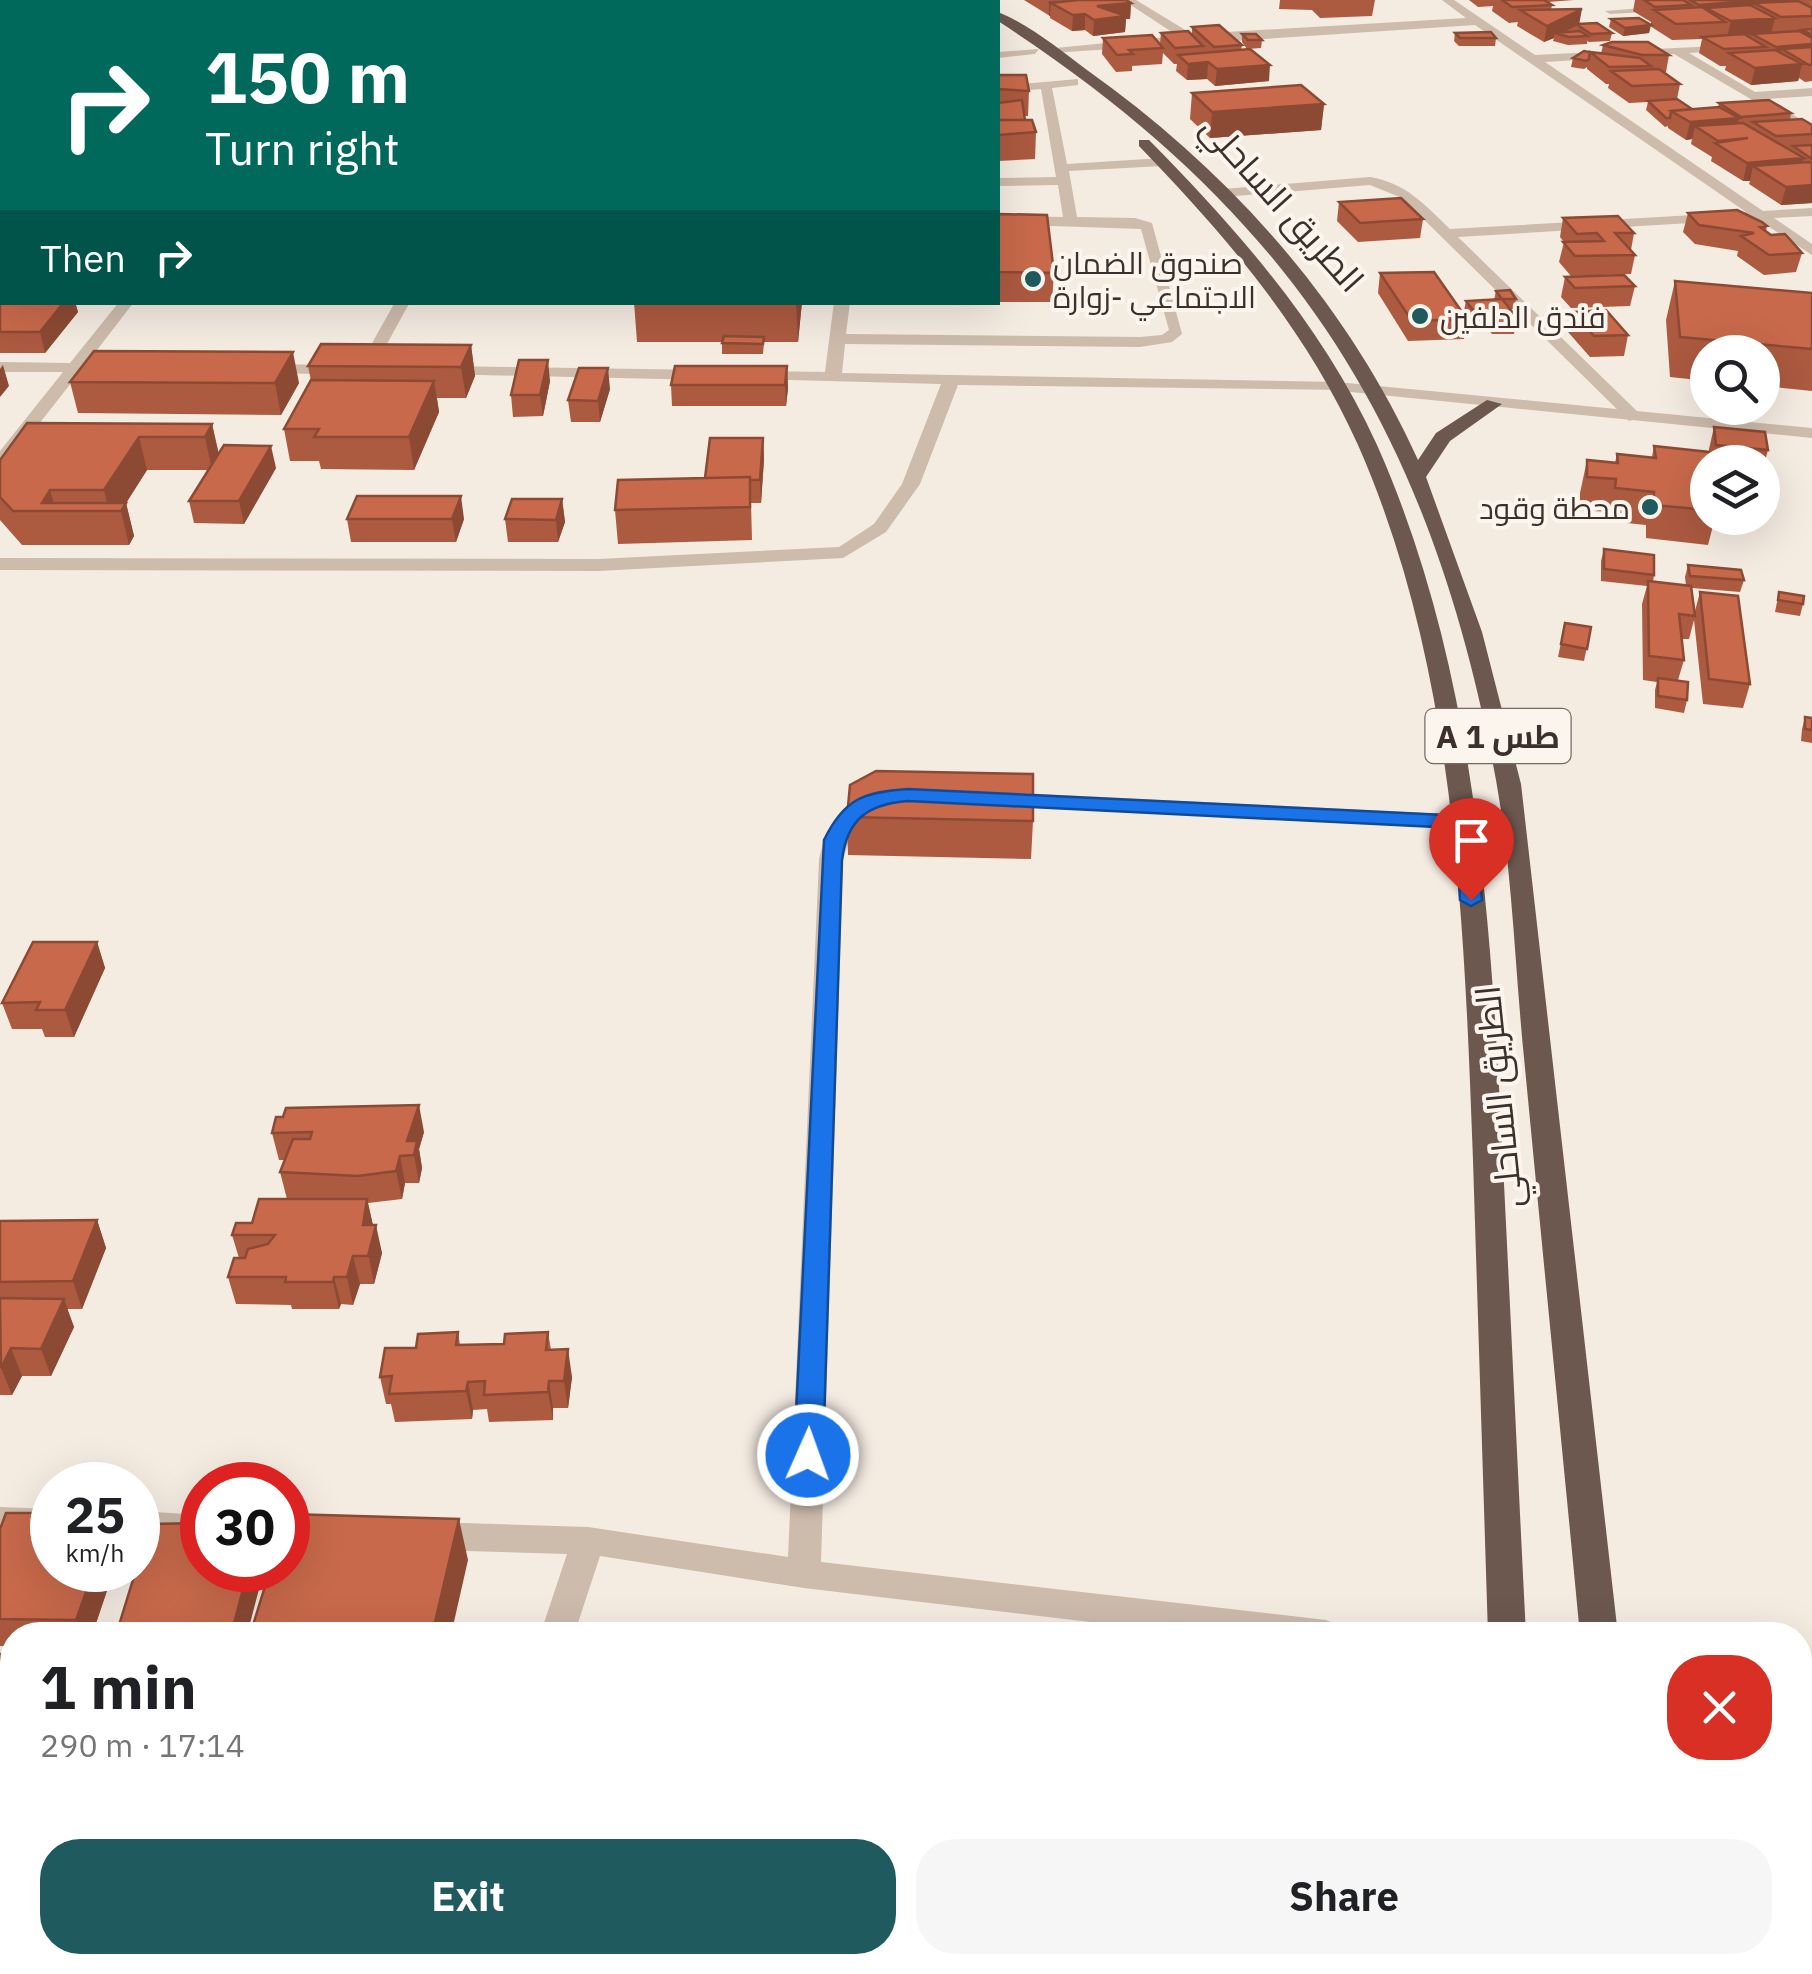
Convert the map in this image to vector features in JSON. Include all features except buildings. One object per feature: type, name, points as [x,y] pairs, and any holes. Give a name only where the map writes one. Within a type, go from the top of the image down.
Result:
[{"type":"highway","name":"الطريق الساحلي","points":[[1000,17],[1144,118],[1223,194],[1310,292],[1375,392],[1415,478],[1461,594],[1508,784],[1598,1622]]},
{"type":"highway","name":"الطريق الساحلي","points":[[1000,29],[1045,51],[1074,82],[1122,120],[1256,264],[1317,349],[1395,518],[1452,730],[1466,822],[1485,1093],[1505,1622]]},
{"type":"highway","points":[[1415,478],[1443,437],[1493,404]]},
{"type":"street","points":[[1128,0],[1190,38]]},
{"type":"street","points":[[1447,0],[1812,251]]},
{"type":"street","points":[[1630,23],[1605,8],[1689,7]]},
{"type":"street","points":[[1000,55],[1190,38],[1479,21]]},
{"type":"street","points":[[1534,59],[1754,46]]},
{"type":"street","points":[[1677,50],[1812,131]]},
{"type":"street","points":[[1000,89],[1074,82]]},
{"type":"street","points":[[1046,85],[1070,221]]},
{"type":"street","points":[[1754,96],[1812,92]]},
{"type":"street","points":[[1000,182],[1163,162]]},
{"type":"street","points":[[1223,194],[1370,181],[1388,184],[1446,233],[1635,417]]},
{"type":"street","points":[[1446,233],[1812,212]]},
{"type":"street","points":[[838,339],[1140,342],[1166,340],[1178,332],[1146,226],[1135,222],[1000,220]]},
{"type":"street","points":[[0,462],[125,305]]},
{"type":"street","points":[[364,370],[401,305]]},
{"type":"street","points":[[834,377],[842,305]]},
{"type":"street","points":[[0,368],[134,368]]},
{"type":"street","points":[[249,369],[384,370]]},
{"type":"street","points":[[423,371],[716,375]]},
{"type":"street","points":[[736,376],[1337,387],[1812,433]]},
{"type":"street","points":[[0,564],[598,565],[810,558],[843,552],[867,540],[894,512],[911,484],[952,378]]},
{"type":"street","points":[[804,1574],[833,850],[840,825],[857,807],[878,798],[908,795]]},
{"type":"street","points":[[968,798],[1466,822]]},
{"type":"street","points":[[0,1520],[30,1521]]},
{"type":"street","points":[[400,1534],[588,1541],[804,1574],[1215,1622]]},
{"type":"street","points":[[561,1622],[588,1541]]},
{"type":"place","name":"صندوق الضمان الاجتماعي -زوارة","points":[[1033,279]]},
{"type":"place","name":"فندق الدلفين","points":[[1420,316]]},
{"type":"place","name":"محطة وقود","points":[[1650,507]]},
{"type":"route","points":[[808,1455],[832,860],[834,840],[847,815],[878,798],[908,795],[1466,822],[1471,900]]}]
